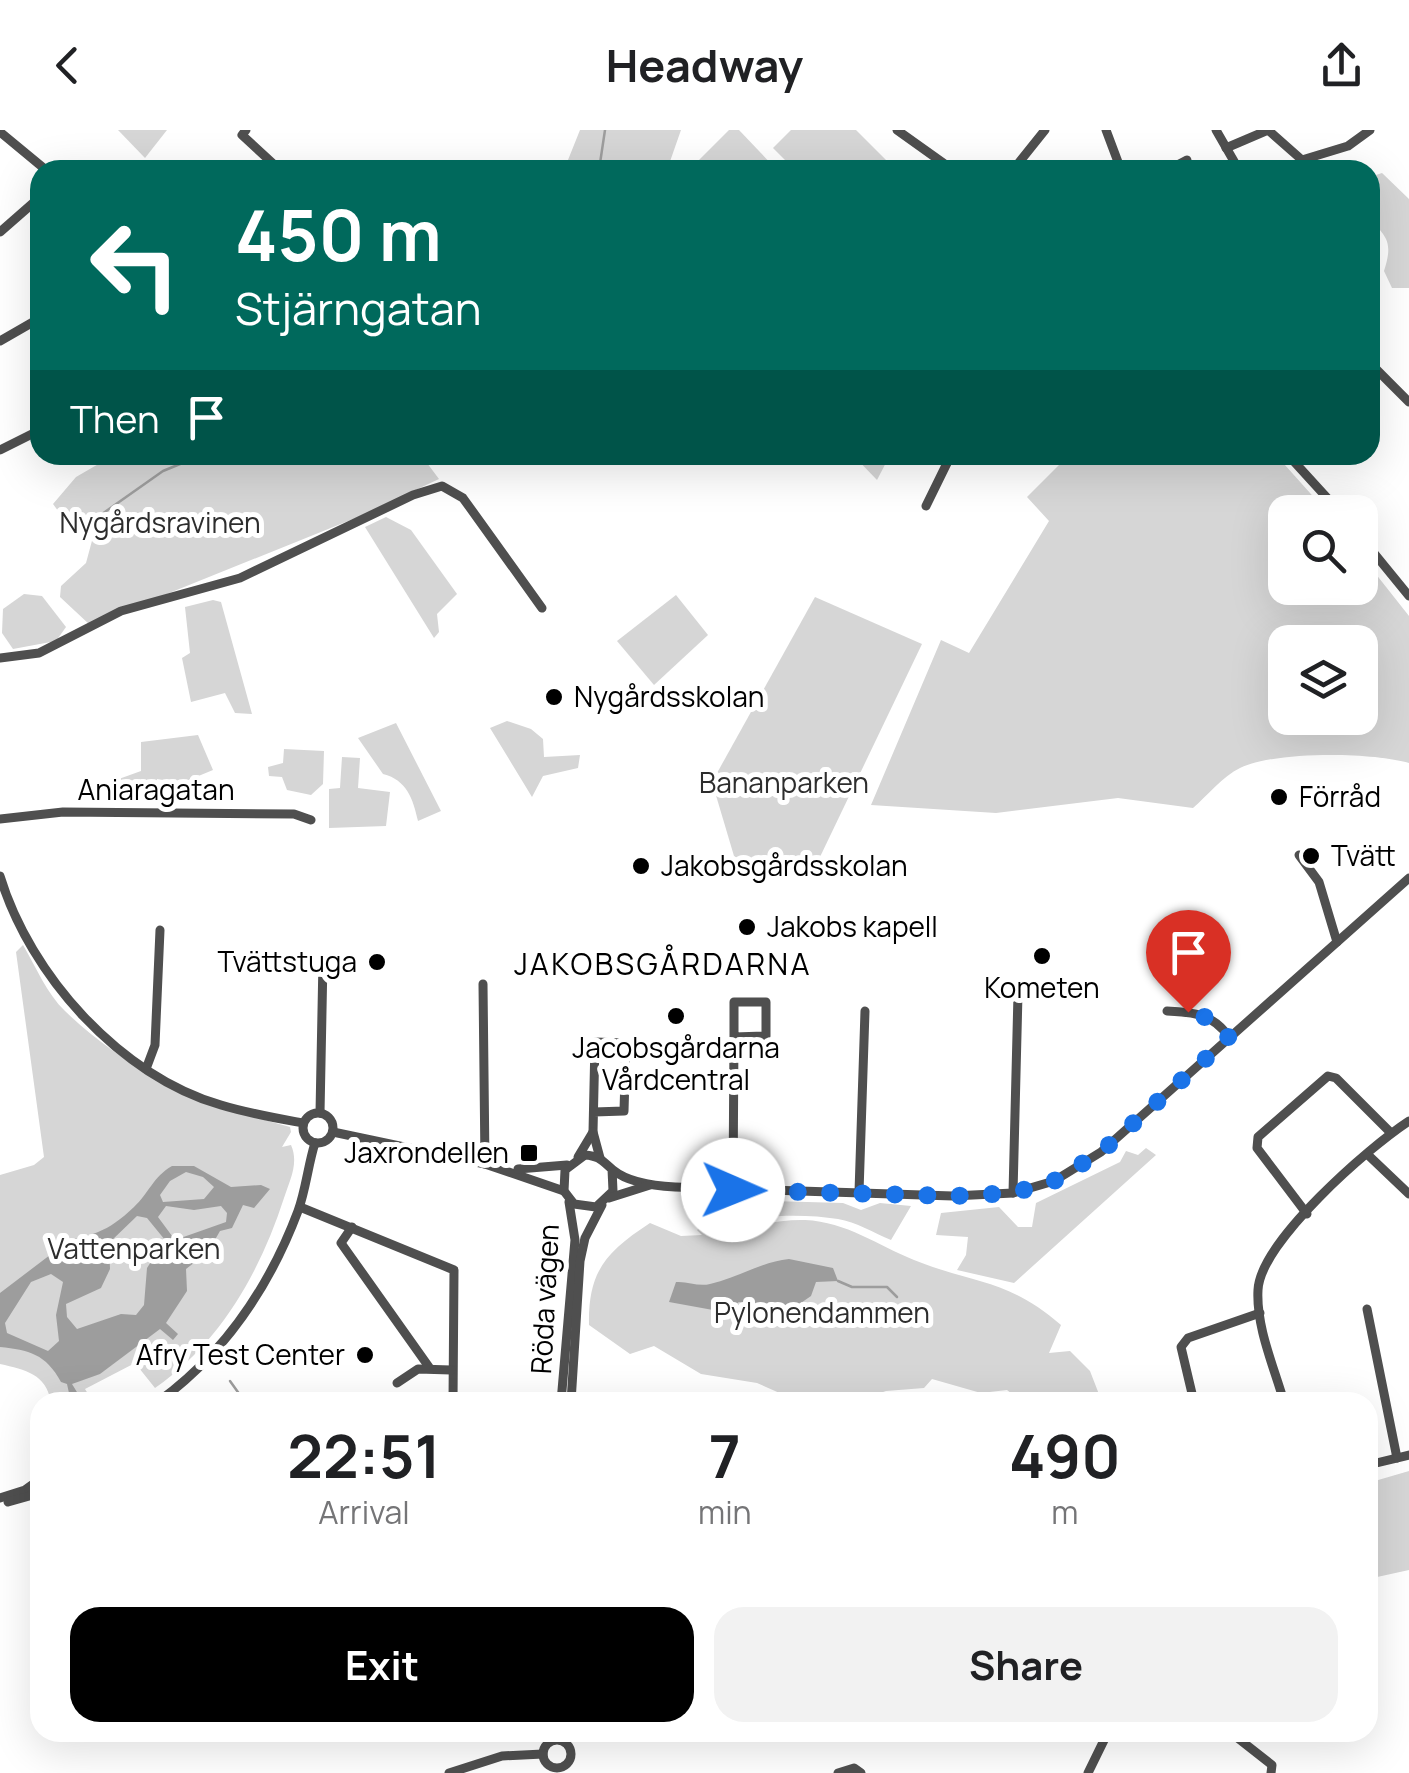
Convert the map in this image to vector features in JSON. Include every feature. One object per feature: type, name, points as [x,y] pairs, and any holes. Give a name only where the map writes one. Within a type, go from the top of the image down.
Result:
[{"type":"street","points":[[246,130],[242,135],[269,160]]},
{"type":"street","points":[[897,130],[939,160]]},
{"type":"street","points":[[1020,160],[1043,130]]},
{"type":"street","points":[[1106,130],[1117,160]]},
{"type":"street","points":[[1216,130],[1233,160]]},
{"type":"street","points":[[1226,148],[1268,130],[1302,160],[1348,146],[1370,130]]},
{"type":"street","points":[[0,132],[34,160]]},
{"type":"street","points":[[0,232],[30,205]]},
{"type":"street","points":[[0,341],[30,324]]},
{"type":"street","points":[[1380,373],[1409,402]]},
{"type":"street","points":[[0,450],[30,435]]},
{"type":"street","points":[[926,506],[946,465]]},
{"type":"street","points":[[1297,465],[1324,495]]},
{"type":"street","points":[[0,658],[56,647],[122,611],[240,578],[413,495],[442,486],[463,498],[542,608]]},
{"type":"street","points":[[1378,558],[1409,596]]},
{"type":"street","name":"Aniaragatan","points":[[0,819],[163,811],[294,814],[310,820]]},
{"type":"street","points":[[1298,855],[1320,882],[1337,942]]},
{"type":"street","points":[[0,876],[24,935],[53,978],[95,1025],[146,1069],[220,1105],[303,1123],[320,1113]]},
{"type":"street","points":[[594,1112],[624,1111],[626,1043],[595,1042],[592,1132],[600,1158],[612,1170],[650,1186],[953,1196],[1013,1193],[1054,1181],[1082,1166],[1409,878]]},
{"type":"street","points":[[146,1069],[156,1045],[160,930]]},
{"type":"street","points":[[320,1113],[324,960]]},
{"type":"street","points":[[483,984],[486,1164]]},
{"type":"street","points":[[1013,1193],[1018,994]]},
{"type":"street","points":[[733,1190],[734,1002],[766,1002],[766,1036],[734,1037]]},
{"type":"street","points":[[859,1192],[865,1011]]},
{"type":"street","points":[[1167,1011],[1215,1020],[1229,1038]]},
{"type":"street","points":[[1307,1214],[1257,1148],[1258,1137],[1328,1076],[1336,1078],[1391,1133]]},
{"type":"street","points":[[303,1123],[305,1136],[316,1143],[328,1140],[332,1122],[320,1113]]},
{"type":"street","points":[[1281,1392],[1260,1313],[1258,1288],[1266,1261],[1367,1154],[1409,1121]]},
{"type":"street","points":[[332,1132],[505,1169],[589,1208],[650,1186]]},
{"type":"street","points":[[505,1169],[550,1170],[569,1164],[578,1157],[592,1132]]},
{"type":"street","points":[[172,1392],[194,1376],[238,1327],[300,1206],[316,1143]]},
{"type":"street","points":[[1367,1154],[1409,1194]]},
{"type":"street","points":[[578,1157],[600,1158]]},
{"type":"street","points":[[566,1195],[562,1177],[569,1164]]},
{"type":"street","points":[[606,1200],[615,1184],[612,1170]]},
{"type":"street","name":"Röda vägen","points":[[562,1392],[575,1240],[566,1195]]},
{"type":"street","name":"Röda vägen","points":[[572,1392],[580,1261],[585,1238],[606,1200]]},
{"type":"street","points":[[300,1206],[454,1270],[452,1392]]},
{"type":"street","points":[[352,1228],[342,1243],[429,1366]]},
{"type":"street","points":[[1366,1309],[1397,1458]]},
{"type":"street","points":[[1192,1392],[1182,1347],[1188,1338],[1260,1313]]},
{"type":"street","points":[[396,1383],[408,1372],[429,1366],[451,1370]]},
{"type":"street","points":[[1378,1463],[1409,1455]]},
{"type":"street","points":[[0,1500],[30,1486]]},
{"type":"street","points":[[0,1500],[30,1495]]},
{"type":"street","points":[[449,1773],[502,1756],[543,1754],[554,1742]]},
{"type":"street","points":[[543,1754],[554,1770],[571,1756],[561,1742]]},
{"type":"street","points":[[1088,1773],[1103,1742]]},
{"type":"street","points":[[1242,1742],[1272,1766],[1272,1773]]},
{"type":"street","points":[[838,1773],[854,1768],[861,1773]]},
{"type":"green space","points":[[118,130],[167,130],[145,158]]},
{"type":"green space","points":[[580,130],[681,130],[670,160],[568,160]]},
{"type":"green space","points":[[729,130],[739,130],[768,160],[699,160]]},
{"type":"green space","points":[[791,130],[856,130],[886,160],[785,160],[773,148]]},
{"type":"green space","points":[[1380,174],[1409,199],[1409,288],[1392,288],[1384,271],[1388,249],[1380,230]]},
{"type":"green space","name":"Nygårdsravinen","points":[[97,465],[428,465],[439,479],[358,517],[90,625],[60,597],[61,586],[86,563],[93,537],[82,521],[64,519],[53,504],[76,477]]},
{"type":"green space","points":[[863,465],[885,465],[877,480]]},
{"type":"green space","points":[[1059,465],[1285,465],[1312,495],[1268,495],[1268,605],[1378,605],[1378,577],[1409,616],[1409,763],[1324,755],[1256,762],[1227,776],[1193,808],[1118,798],[996,813],[871,805],[941,640],[969,653],[1049,521],[1027,497]]},
{"type":"green space","points":[[386,517],[411,530],[457,594],[437,614],[439,632],[434,638],[365,527]]},
{"type":"green space","points":[[24,594],[42,596],[66,627],[56,641],[13,649],[2,633],[3,609]]},
{"type":"green space","points":[[676,595],[708,635],[654,685],[617,641]]},
{"type":"green space","name":"Bananparken","points":[[815,597],[922,644],[819,859],[764,876],[734,856],[712,782]]},
{"type":"green space","points":[[213,600],[221,602],[252,714],[235,713],[225,693],[191,702],[182,658],[190,653],[185,607]]},
{"type":"green space","points":[[507,721],[531,729],[543,739],[544,757],[580,755],[578,768],[543,776],[532,797],[490,728]]},
{"type":"green space","points":[[396,723],[441,811],[418,821],[408,792],[398,781],[383,774],[358,738]]},
{"type":"green space","points":[[198,735],[213,770],[196,777],[198,799],[179,801],[169,781],[157,779],[153,800],[115,799],[116,780],[141,771],[141,742]]},
{"type":"green space","points":[[284,749],[324,751],[323,784],[311,795],[287,790],[282,777],[269,776],[268,767],[283,763]]},
{"type":"green space","points":[[342,757],[360,758],[358,788],[390,792],[386,826],[329,828],[329,789],[340,788]]},
{"type":"green space","name":"Vattenparken","points":[[23,945],[59,1004],[115,1052],[198,1097],[290,1127],[282,1147],[291,1145],[293,1172],[250,1279],[200,1349],[155,1388],[135,1363],[85,1389],[87,1392],[48,1392],[40,1379],[0,1364],[0,1175],[34,1165],[44,1157],[16,952]]},
{"type":"green space","points":[[1146,1148],[1156,1155],[1014,1283],[957,1270],[966,1255],[968,1237],[936,1235],[941,1213],[999,1207],[1018,1227],[1032,1227],[1036,1203],[1120,1162],[1126,1151],[1138,1155]]},
{"type":"green space","name":"Pylonendammen","points":[[734,1200],[843,1203],[861,1210],[880,1203],[911,1206],[891,1240],[845,1220],[806,1216],[735,1222],[705,1234],[779,1221],[820,1222],[935,1268],[991,1284],[1025,1299],[1061,1325],[1049,1353],[1070,1351],[1090,1371],[1098,1392],[978,1392],[932,1379],[924,1388],[883,1392],[777,1392],[757,1383],[701,1374],[654,1346],[630,1354],[589,1325],[596,1277],[622,1244],[650,1223],[681,1236],[702,1235],[697,1230]]},
{"type":"green space","points":[[1409,1471],[1409,1570],[1378,1577],[1378,1480]]},
{"type":"shaded area","name":"Vattenparken","points":[[172,1166],[194,1166],[231,1187],[261,1185],[270,1189],[254,1208],[243,1205],[232,1228],[220,1231],[208,1252],[186,1269],[187,1291],[166,1323],[178,1334],[173,1340],[160,1329],[100,1374],[72,1384],[77,1392],[69,1392],[67,1384],[43,1359],[0,1347],[0,1293],[50,1255],[57,1242],[89,1235],[115,1223]],"holes":[[[186,1172],[203,1177],[214,1187],[204,1199],[163,1202],[160,1195],[170,1181]],[[166,1206],[194,1210],[221,1206],[227,1213],[226,1222],[175,1240],[158,1217]],[[137,1216],[147,1218],[165,1240],[147,1268],[144,1305],[136,1315],[121,1314],[77,1329],[67,1317],[66,1304],[101,1288],[110,1269],[109,1243]],[[51,1274],[63,1282],[56,1315],[59,1341],[48,1351],[7,1333],[5,1323],[31,1282]]]},
{"type":"shaded area","name":"Pylonendammen","points":[[789,1259],[833,1268],[838,1281],[816,1282],[811,1296],[782,1316],[739,1302],[724,1312],[669,1302],[676,1282],[710,1284]]},
{"type":"waterway","points":[[600,160],[605,130]]},
{"type":"waterway","points":[[102,514],[178,465]]},
{"type":"waterway","points":[[838,1281],[852,1287],[887,1287],[897,1297]]},
{"type":"waterway","points":[[230,1381],[238,1392]]},
{"type":"place","name":"Nygårdsskolan","points":[[554,697]]},
{"type":"place","name":"Förråd","points":[[1279,797]]},
{"type":"place","name":"Tvätt","points":[[1311,856]]},
{"type":"place","name":"Jakobsgårdsskolan","points":[[641,866]]},
{"type":"place","name":"Jakobs kapell","points":[[747,927]]},
{"type":"place","name":"Kometen","points":[[1042,956]]},
{"type":"place","name":"Tvättstuga","points":[[377,962]]},
{"type":"place","name":"Jacobsgårdarna Vårdcentral","points":[[676,1016]]},
{"type":"place","name":"Jaxrondellen","points":[[529,1153]]},
{"type":"place","name":"Afry Test Center","points":[[365,1355]]},
{"type":"district","name":"JAKOBSGÅRDARNA","points":[[663,965]]},
{"type":"route","points":[[733,1190],[953,1196],[1013,1193],[1054,1181],[1101,1152],[1229,1038],[1215,1020],[1188,1012]]}]
